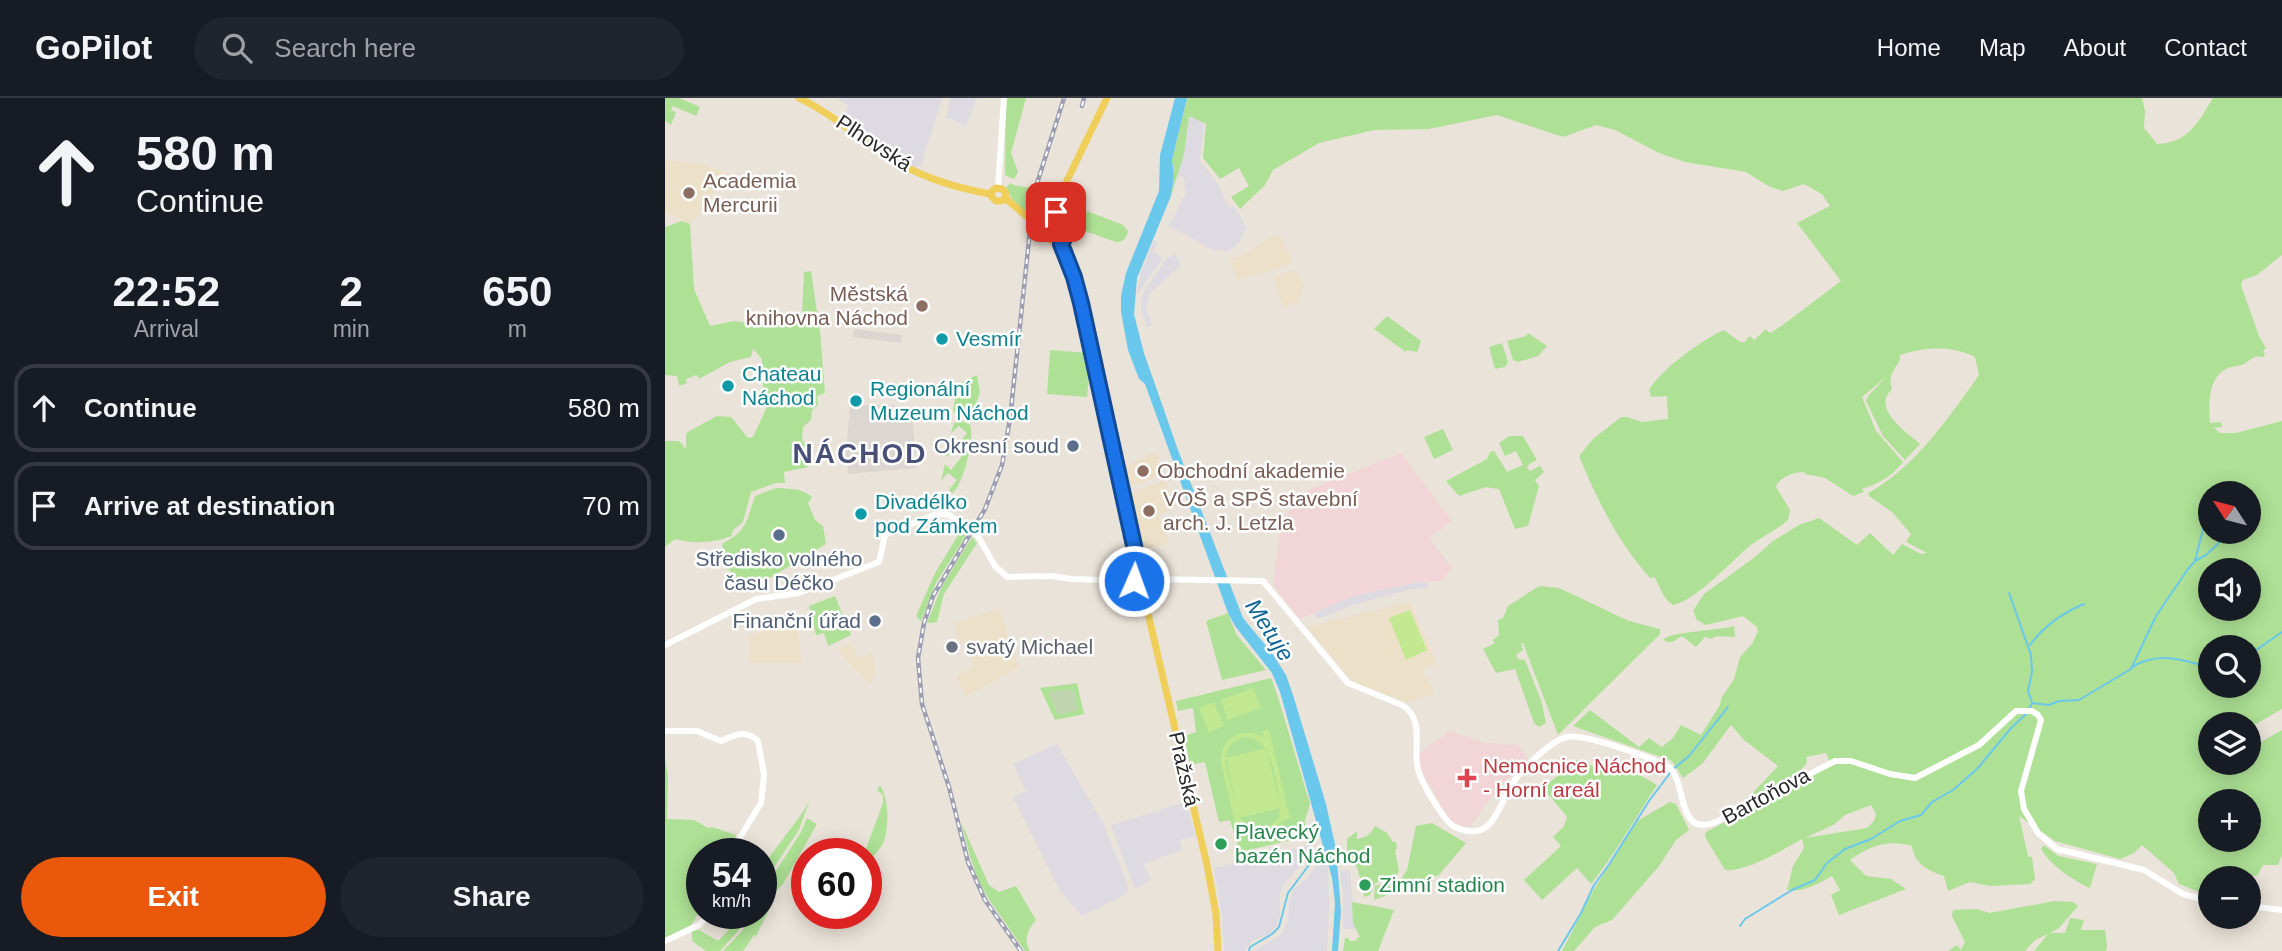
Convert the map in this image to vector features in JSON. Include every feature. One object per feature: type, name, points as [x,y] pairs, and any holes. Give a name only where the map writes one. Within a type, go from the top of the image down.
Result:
[{"type":"main road","name":"Plhovská","points":[[799,98],[845,125],[896,162],[951,184],[991,194]]},
{"type":"main road","points":[[1061,244],[1055,244],[1051,240],[1060,195],[1107,98]]},
{"type":"main road","points":[[998,188],[1005,191],[1005,198],[996,201],[991,194],[998,188]]},
{"type":"main road","points":[[1005,198],[1039,223],[1054,230],[1064,230],[1066,235],[1061,244]]},
{"type":"main road","points":[[1039,223],[1049,220],[1056,212]]},
{"type":"main road","points":[[1061,244],[1081,303],[1140,573]]},
{"type":"main road","points":[[1140,573],[1149,579],[1147,585],[1142,588],[1136,587],[1134,581],[1140,573]]},
{"type":"main road","name":"Pražská","points":[[1142,588],[1207,865],[1216,914],[1218,951]]},
{"type":"street","points":[[998,188],[1004,98]]},
{"type":"street","points":[[665,645],[756,599],[799,593],[879,562],[885,535],[939,513],[953,516],[980,538],[995,566],[1005,576],[1134,581]]},
{"type":"street","name":"Bartoňova","points":[[1149,579],[1263,580],[1348,683],[1409,710],[1417,726],[1416,751],[1419,771],[1444,817],[1457,828],[1474,830],[1489,825],[1500,812],[1510,787],[1520,774],[1555,742],[1570,736],[1583,737],[1671,768],[1678,778],[1685,812],[1694,821],[1704,825],[1716,822],[1835,761],[1848,761],[1890,774],[1915,778],[1979,745],[2017,711],[2032,711],[2040,717],[2041,722],[2021,791],[2024,809],[2035,830],[2057,849],[2147,871],[2183,894],[2198,898]]},
{"type":"street","points":[[665,731],[697,732],[721,741],[746,734],[758,741],[764,775],[761,803],[740,838]]},
{"type":"street","points":[[2261,907],[2282,910]]},
{"type":"street","points":[[665,941],[690,929]]},
{"type":"shaded area","points":[[837,98],[942,98],[921,166],[915,168],[886,154],[853,127],[855,122],[845,112],[849,106]]},
{"type":"shaded area","points":[[951,98],[977,98],[966,126],[946,117]]},
{"type":"shaded area","points":[[1183,113],[1204,123],[1200,161],[1218,184],[1230,208],[1233,206],[1238,212],[1246,228],[1239,243],[1227,252],[1220,249],[1215,251],[1169,226],[1186,193],[1184,178],[1176,174]]},
{"type":"shaded area","name":"Academia Mercurii","points":[[665,160],[703,164],[728,174],[690,224],[665,212]]},
{"type":"shaded area","points":[[1275,235],[1280,236],[1292,260],[1289,265],[1237,280],[1229,259],[1240,256]]},
{"type":"shaded area","points":[[1153,241],[1158,242],[1153,252],[1163,258],[1136,296],[1141,272]]},
{"type":"shaded area","points":[[1175,253],[1181,265],[1149,294],[1146,309],[1152,325],[1147,327],[1141,309],[1143,293],[1166,259]]},
{"type":"shaded area","points":[[1294,270],[1304,285],[1298,302],[1283,307],[1273,277]]},
{"type":"shaded area","points":[[854,329],[903,335],[901,343],[853,337]]},
{"type":"shaded area","points":[[892,405],[912,409],[916,468],[848,474],[846,452],[850,407]]},
{"type":"shaded area","name":"Obchodní akademie","points":[[1155,452],[1164,474],[1127,488],[1123,468]]},
{"type":"shaded area","points":[[1401,453],[1452,521],[1429,538],[1452,568],[1441,581],[1417,582],[1353,596],[1300,619],[1273,585],[1281,521],[1310,489]]},
{"type":"shaded area","name":"VOŠ a SPŠ stavební arch. J. Letzla","points":[[1165,480],[1175,507],[1159,516],[1169,544],[1141,550],[1128,494]]},
{"type":"shaded area","points":[[1417,582],[1429,583],[1428,588],[1412,589],[1356,604],[1316,619],[1314,613],[1353,596]]},
{"type":"shaded area","points":[[1410,602],[1437,664],[1425,667],[1423,673],[1435,693],[1413,701],[1406,702],[1355,684],[1307,627]]},
{"type":"shaded area","points":[[999,608],[1019,668],[966,696],[956,676],[974,667],[963,642],[959,640],[954,624]]},
{"type":"shaded area","points":[[793,623],[797,626],[802,663],[749,663],[749,635]]},
{"type":"shaded area","points":[[852,642],[858,659],[872,653],[876,669],[871,686],[838,649]]},
{"type":"shaded area","name":"Nemocnice Náchod - Horní areál","points":[[1450,731],[1485,743],[1519,745],[1528,761],[1501,785],[1470,826],[1461,826],[1449,819],[1421,770],[1419,753]]},
{"type":"shaded area","points":[[1057,744],[1104,825],[1129,889],[1126,894],[1082,916],[1060,891],[1013,797],[1026,791],[1013,764]]},
{"type":"shaded area","points":[[1186,802],[1196,836],[1180,840],[1182,850],[1143,864],[1151,880],[1135,889],[1111,825]]},
{"type":"shaded area","points":[[1312,845],[1310,853],[1283,886],[1280,894],[1280,915],[1277,925],[1269,935],[1253,940],[1244,951],[1224,951],[1222,916],[1214,868]]},
{"type":"shaded area","points":[[1324,853],[1328,868],[1327,951],[1254,951],[1281,935],[1288,921],[1289,902],[1294,889],[1309,876]]},
{"type":"shaded area","points":[[1350,870],[1355,929],[1343,929],[1340,871]]},
{"type":"green space","points":[[665,98],[679,98],[700,107],[696,116],[673,106],[671,110],[676,112],[671,125],[665,121]]},
{"type":"green space","points":[[1006,98],[1026,98],[1011,153],[1018,172],[1014,179],[1005,175]]},
{"type":"green space","points":[[1187,98],[2142,98],[2145,111],[2144,128],[2157,144],[2168,143],[2185,135],[2197,123],[2213,98],[2282,98],[2282,255],[2257,275],[2243,280],[2241,285],[2266,348],[2263,351],[2265,355],[2221,372],[2213,385],[2209,408],[2210,423],[2221,422],[2222,427],[2214,428],[2220,433],[2236,433],[2282,421],[2282,709],[2261,721],[2261,712],[2198,712],[2198,775],[2261,775],[2261,742],[2282,730],[2282,855],[2278,865],[2263,865],[2261,869],[2261,866],[2198,866],[2198,892],[2179,884],[2174,873],[2142,845],[2134,853],[2120,859],[2055,841],[2019,816],[2028,856],[2032,857],[2035,879],[2030,884],[1990,886],[1970,882],[1948,891],[1944,876],[1919,862],[1912,846],[1887,844],[1865,851],[1850,860],[1866,876],[1891,879],[1906,889],[1839,915],[1831,895],[1840,890],[1832,876],[1804,889],[1787,890],[1793,866],[1804,848],[1802,839],[1754,864],[1725,870],[1705,837],[1706,832],[1831,766],[1826,753],[1806,757],[1807,763],[1798,773],[1751,798],[1778,766],[1744,740],[1731,725],[1702,764],[1683,778],[1672,761],[1573,726],[1590,710],[1639,747],[1649,738],[1662,747],[1673,738],[1681,725],[1701,735],[1734,679],[1740,657],[1752,644],[1758,631],[1756,626],[1743,616],[1706,625],[1697,620],[1693,611],[1704,594],[1773,541],[1799,525],[1819,518],[1857,545],[1870,533],[1893,555],[1902,544],[1921,554],[1927,553],[1906,542],[1911,534],[1892,512],[1868,493],[1885,483],[1915,456],[1943,424],[1979,375],[1975,357],[1966,353],[1928,349],[1900,355],[1891,377],[1892,389],[1886,404],[1893,419],[1920,444],[1905,460],[1883,436],[1866,401],[1886,377],[1862,397],[1876,431],[1903,462],[1894,471],[1879,482],[1862,489],[1864,492],[1853,496],[1825,478],[1805,472],[1784,478],[1776,487],[1790,510],[1788,520],[1751,545],[1692,596],[1673,605],[1664,596],[1654,577],[1650,578],[1618,535],[1579,456],[1593,439],[1621,417],[1642,422],[1668,419],[1667,396],[1651,397],[1649,390],[1662,373],[1694,348],[1724,330],[1740,342],[1745,342],[1750,336],[1754,340],[1766,329],[1770,333],[1841,281],[1797,223],[1830,206],[1822,194],[1804,184],[1783,191],[1770,187],[1746,172],[1685,162],[1659,153],[1615,130],[1596,125],[1563,137],[1497,115],[1429,129],[1374,130],[1319,143],[1273,170],[1265,185],[1240,209],[1231,197],[1249,186],[1239,168],[1220,179],[1203,158],[1206,124],[1189,116],[1184,154],[1171,196],[1174,176],[1172,160]],"holes":[[[1871,805],[1876,814],[1874,821],[1867,828],[1805,838],[1835,824],[1845,815]]]},
{"type":"green space","points":[[1011,183],[1030,188],[1026,213],[1012,199],[1006,187]]},
{"type":"green space","points":[[1040,191],[1053,198],[1047,216],[1034,216]]},
{"type":"green space","points":[[1087,211],[1123,225],[1128,231],[1125,238],[1116,242],[1079,229]]},
{"type":"green space","points":[[682,221],[690,224],[694,289],[710,326],[733,321],[767,326],[802,318],[804,272],[811,271],[825,393],[817,396],[818,405],[812,410],[811,420],[803,427],[802,441],[812,447],[807,466],[809,467],[784,472],[785,483],[776,483],[751,492],[743,522],[733,530],[731,536],[703,542],[675,539],[665,547],[665,441],[679,441],[686,449],[686,433],[717,416],[731,417],[748,438],[753,437],[766,409],[759,367],[762,365],[762,359],[753,349],[751,357],[730,362],[699,379],[697,375],[686,379],[687,383],[679,386],[677,376],[665,375],[665,227]]},
{"type":"green space","points":[[1387,316],[1421,341],[1417,352],[1406,352],[1374,329]]},
{"type":"green space","points":[[1528,333],[1547,346],[1538,356],[1518,362],[1513,360],[1507,341]]},
{"type":"green space","points":[[1502,343],[1508,362],[1505,367],[1495,369],[1489,347]]},
{"type":"green space","points":[[1050,350],[1087,353],[1090,365],[1087,397],[1047,394]]},
{"type":"green space","points":[[977,375],[980,392],[974,410],[967,414],[956,414],[953,410],[958,384]]},
{"type":"green space","points":[[962,421],[970,425],[971,440],[964,472],[952,493],[949,490],[957,480],[948,473],[941,481],[945,464],[951,470],[962,456],[953,450],[946,458],[949,443],[955,448],[967,433],[959,426],[951,433],[954,423]]},
{"type":"green space","points":[[1443,429],[1453,450],[1434,459],[1424,437]]},
{"type":"green space","points":[[1509,436],[1523,436],[1537,460],[1527,468],[1530,471],[1540,466],[1544,472],[1535,480],[1539,486],[1528,526],[1515,529],[1499,489],[1486,487],[1459,496],[1446,481],[1487,459],[1490,452],[1494,451],[1507,472],[1523,465],[1516,451],[1505,456],[1499,443]]},
{"type":"green space","points":[[776,488],[800,490],[812,497],[808,503],[815,520],[823,526],[826,544],[750,590],[726,567],[722,544],[741,530],[755,496]]},
{"type":"green space","points":[[960,532],[967,534],[936,583],[921,621],[916,616],[935,573]]},
{"type":"green space","points":[[972,537],[977,543],[944,594],[937,622],[927,623],[942,586]]},
{"type":"green space","points":[[1539,586],[1559,588],[1629,621],[1660,629],[1660,634],[1558,735],[1523,643],[1523,650],[1516,655],[1518,659],[1525,660],[1541,700],[1546,723],[1539,727],[1534,723],[1515,669],[1496,673],[1483,649],[1495,643],[1493,640],[1499,635],[1498,620],[1503,618],[1508,606]]},
{"type":"green space","points":[[835,596],[851,635],[828,646],[824,633],[816,635],[809,606]]},
{"type":"green space","points":[[1410,610],[1427,650],[1406,660],[1389,618]]},
{"type":"green space","points":[[1228,613],[1236,634],[1266,670],[1222,680],[1206,621]]},
{"type":"green space","points":[[1734,626],[1735,637],[1705,637],[1696,647],[1682,636],[1672,642],[1666,642],[1664,639],[1677,634]]},
{"type":"green space","points":[[1271,678],[1310,804],[1305,821],[1305,837],[1240,852],[1230,820],[1219,822],[1205,762],[1190,765],[1184,736],[1196,732],[1193,708],[1178,711],[1176,701]]},
{"type":"green space","points":[[1077,683],[1084,714],[1055,720],[1040,688]]},
{"type":"green space","points":[[1253,688],[1261,708],[1228,720],[1221,700]]},
{"type":"green space","points":[[1073,689],[1078,710],[1058,715],[1048,692]]},
{"type":"green space","points":[[1214,702],[1224,726],[1209,732],[1199,708]]},
{"type":"green space","points":[[1269,730],[1290,818],[1258,836],[1241,829],[1237,831],[1221,763],[1228,740],[1247,733],[1263,737],[1263,731]],"holes":[[[1244,737],[1254,739],[1264,748],[1226,758],[1239,818],[1225,762],[1226,753],[1231,744]],[[1267,752],[1272,763],[1281,807]],[[1280,808],[1278,819],[1265,830],[1250,829],[1239,818]]]},
{"type":"green space","points":[[665,758],[668,776],[667,819],[694,820],[708,828],[736,835],[735,838],[686,838],[686,928],[665,938]]},
{"type":"green space","points":[[1576,760],[1611,772],[1616,761],[1657,785],[1591,884],[1577,868],[1542,900],[1524,880],[1561,846],[1553,837],[1564,826],[1567,817],[1550,796],[1541,790]]},
{"type":"green space","points":[[880,785],[887,805],[886,835],[882,845],[882,838],[870,838],[883,803],[883,795],[877,790]]},
{"type":"green space","points":[[810,799],[799,830],[791,838],[777,863],[777,847]]},
{"type":"green space","points":[[1670,802],[1676,804],[1689,830],[1676,840],[1659,866],[1612,920],[1595,927],[1574,951],[1562,951],[1593,891],[1637,821]]},
{"type":"green space","points":[[807,818],[817,824],[809,838],[797,838]]},
{"type":"green space","points":[[961,822],[989,885],[999,892],[1016,886],[1036,920],[1027,935],[1030,951],[1025,951],[978,880]]},
{"type":"green space","points":[[1432,823],[1466,843],[1439,875],[1374,900],[1375,886],[1401,879],[1407,870],[1416,826]]},
{"type":"green space","points":[[1375,826],[1396,842],[1399,871],[1395,878],[1375,883],[1370,895],[1364,897],[1358,870],[1347,850],[1347,839],[1357,831],[1357,839],[1366,836]]},
{"type":"green space","points":[[2044,845],[2058,856],[2097,864],[2090,888],[2056,867],[2041,849]]},
{"type":"green space","points":[[791,848],[791,870],[777,890],[777,869]]},
{"type":"green space","points":[[2055,901],[2073,902],[2078,906],[2059,928],[2050,933],[2065,933],[2070,918],[2084,920],[2081,930],[2105,930],[2106,951],[2034,951],[2048,934],[2035,940],[2025,951],[1948,951],[1957,945],[1961,950],[1965,942],[1952,916],[1953,910],[1977,909],[1989,913]]},
{"type":"green space","points":[[1352,902],[1394,910],[1378,951],[1343,951],[1345,938],[1356,941],[1360,937],[1353,923]]},
{"type":"green space","points":[[729,929],[740,929],[720,951],[706,951],[692,941],[692,931],[699,930],[718,941]]},
{"type":"green space","points":[[760,929],[743,951],[723,951],[742,931]]},
{"type":"water","points":[[1175,98],[1187,98],[1172,160],[1174,176],[1171,196],[1137,278],[1134,314],[1144,353],[1178,450],[1243,618],[1272,653],[1286,675],[1294,698],[1326,804],[1336,849],[1341,911],[1338,951],[1332,951],[1335,903],[1332,878],[1280,692],[1272,673],[1228,613],[1145,384],[1139,379],[1128,350],[1121,296],[1126,273],[1159,191],[1160,155]]},
{"type":"waterway","points":[[2195,561],[2199,544]]},
{"type":"waterway","points":[[2029,710],[2032,703],[2049,705],[2059,701],[2079,700],[2131,669],[2156,616],[2188,569],[2218,544]]},
{"type":"waterway","points":[[2009,593],[2031,655],[2032,672],[2028,691],[2032,702]]},
{"type":"waterway","points":[[2030,645],[2054,621],[2084,604]]},
{"type":"waterway","points":[[2261,647],[2282,632]]},
{"type":"waterway","points":[[2131,668],[2160,658],[2198,664]]},
{"type":"waterway","points":[[1558,951],[1594,885],[1649,801],[1673,769],[1689,756],[1728,707]]},
{"type":"waterway","points":[[1740,926],[1745,919],[1792,890],[1815,880],[1827,863],[1845,849],[1871,839],[1900,821],[1921,815],[1932,802],[1953,790],[1977,769],[2026,714]]},
{"type":"waterway","points":[[1249,951],[1250,947],[1279,927],[1288,893],[1324,845]]},
{"type":"railway","points":[[1021,951],[985,900],[968,862],[949,787],[922,704],[918,658],[924,623],[933,596],[985,509],[1002,465],[1010,419],[1034,193],[1064,98]]},
{"type":"railway","points":[[1082,106],[1084,98]]},
{"type":"place","name":"Academia Mercurii","points":[[689,193]]},
{"type":"place","name":"Městská knihovna Náchod","points":[[922,306]]},
{"type":"place","name":"Vesmír","points":[[942,339]]},
{"type":"place","name":"Chateau Náchod","points":[[728,386]]},
{"type":"place","name":"Regionální Muzeum Náchod","points":[[856,401]]},
{"type":"place","name":"Okresní soud","points":[[1073,446]]},
{"type":"place","name":"Obchodní akademie","points":[[1143,471]]},
{"type":"place","name":"VOŠ a SPŠ stavební arch. J. Letzla","points":[[1149,511]]},
{"type":"place","name":"Divadélko pod Zámkem","points":[[861,514]]},
{"type":"place","name":"Středisko volného času Déčko","points":[[779,535]]},
{"type":"place","name":"Finanční úřad","points":[[875,621]]},
{"type":"place","name":"svatý Michael","points":[[952,647]]},
{"type":"place","name":"Nemocnice Náchod - Horní areál","points":[[1467,778]]},
{"type":"place","name":"Plavecký bazén Náchod","points":[[1221,844]]},
{"type":"place","name":"Zimní stadion","points":[[1365,885]]},
{"type":"district","name":"NÁCHOD","points":[[860,453]]},
{"type":"route","points":[[1056,212],[1057,228],[1064,230],[1066,235],[1061,244],[1081,303],[1140,573],[1134,581]]},
{"type":"water label","name":"Metuje","points":[[1270,630]]}]
